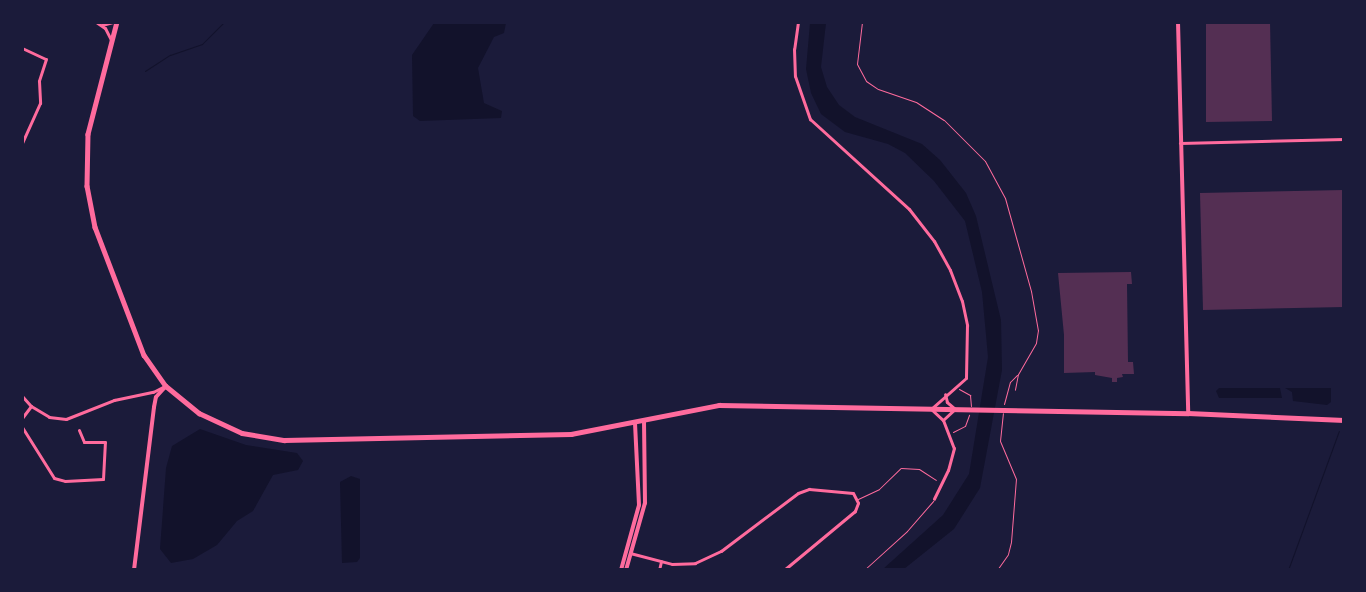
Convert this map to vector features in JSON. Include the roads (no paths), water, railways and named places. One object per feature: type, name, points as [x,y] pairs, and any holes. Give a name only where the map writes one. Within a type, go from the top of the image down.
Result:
[{"type":"main road","points":[[117,22],[89,129],[86,161],[89,203],[136,338],[166,386],[199,414],[242,433],[284,440],[572,434],[719,405],[1188,413],[1344,420]]},
{"type":"street","points":[[96,22],[107,30],[112,45]]},
{"type":"street","points":[[101,25],[113,22]]},
{"type":"street","points":[[798,22],[794,49],[795,76],[800,99],[810,119],[909,209],[934,241],[950,270],[967,325],[967,370],[964,382],[945,394],[931,409],[943,420],[953,442],[953,454],[934,499]]},
{"type":"street","points":[[1178,22],[1188,413]]},
{"type":"street","points":[[22,48],[46,59],[39,81],[40,103],[22,143]]},
{"type":"street","points":[[1180,143],[1344,139]]},
{"type":"street","points":[[22,396],[31,406],[49,417],[66,419],[114,400],[153,392],[166,386]]},
{"type":"street","points":[[134,570],[154,407],[166,386]]},
{"type":"street","points":[[943,420],[956,409],[947,402],[945,394]]},
{"type":"street","points":[[22,418],[31,406]]},
{"type":"street","points":[[621,570],[629,553],[646,490],[644,420]]},
{"type":"street","points":[[626,570],[639,505],[634,423]]},
{"type":"street","points":[[22,427],[54,478],[65,481],[103,479],[105,442],[84,442],[78,430]]},
{"type":"street","points":[[629,553],[683,564],[709,558],[803,491],[848,491],[857,499],[855,512],[784,570]]},
{"type":"street","points":[[659,570],[661,561]]},
{"type":"lane","points":[[857,499],[879,489],[901,468],[919,469],[936,480]]},
{"type":"waterway","points":[[145,71],[170,55],[202,44],[224,22]]},
{"type":"waterway","points":[[1288,570],[1339,431]]}]
